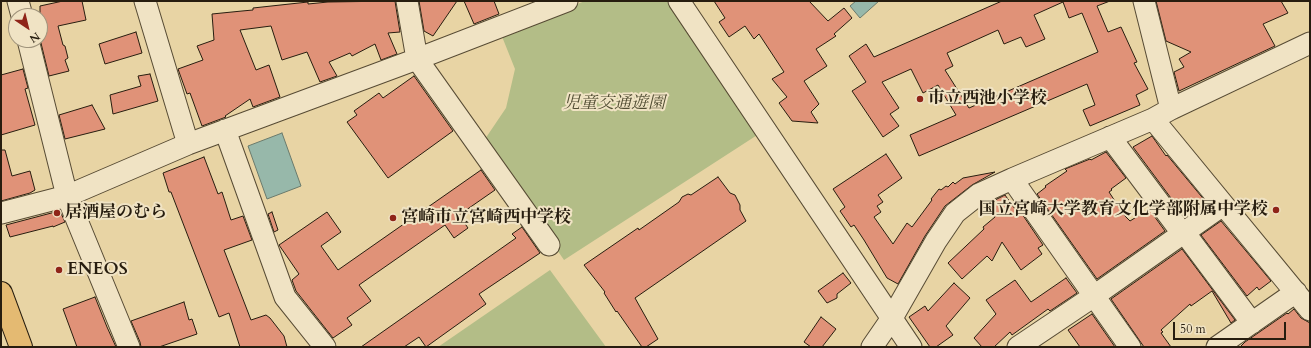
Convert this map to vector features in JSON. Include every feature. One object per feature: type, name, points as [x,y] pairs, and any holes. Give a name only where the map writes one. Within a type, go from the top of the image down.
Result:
[{"type":"highway","points":[[1,294],[21,347]]},
{"type":"street","points":[[145,1],[188,144]]},
{"type":"street","points":[[407,1],[417,59],[549,245]]},
{"type":"street","points":[[1,213],[67,196],[188,144],[417,59],[567,1]]},
{"type":"street","points":[[679,1],[912,347]]},
{"type":"street","points":[[1144,1],[1171,109]]},
{"type":"street","points":[[872,347],[892,318],[936,242],[955,213],[979,194],[1153,119],[1310,42]]},
{"type":"street","points":[[30,48],[67,196],[129,347]]},
{"type":"street","points":[[1153,119],[1310,310]]},
{"type":"street","points":[[225,130],[285,297],[325,347]]},
{"type":"street","points":[[1110,137],[1252,323]]},
{"type":"street","points":[[1012,179],[1130,347]]},
{"type":"street","points":[[1018,347],[1094,296],[1223,205]]},
{"type":"street","points":[[1217,347],[1296,292]]},
{"type":"green space","name":"児童交通遊園","points":[[585,1],[679,1],[765,130],[564,260],[483,142],[506,108],[515,69],[501,34]]},
{"type":"green space","points":[[550,270],[606,347],[438,347]]},
{"type":"shaded area","points":[[856,1],[879,1],[860,18],[850,6]]},
{"type":"shaded area","points":[[282,133],[301,186],[267,199],[248,146]]},
{"type":"building","points":[[63,1],[82,1],[86,20],[58,26],[68,58],[65,60],[69,71],[49,76],[42,48],[48,48],[48,8],[40,8],[40,6]]},
{"type":"building","points":[[395,1],[400,32],[388,33],[397,54],[381,60],[375,44],[352,56],[350,53],[329,62],[337,76],[320,82],[307,52],[282,60],[271,26],[240,30],[256,70],[269,65],[280,97],[253,107],[250,99],[225,116],[226,117],[202,126],[190,93],[187,94],[178,69],[203,60],[197,46],[214,40],[212,14],[308,2],[308,4],[328,2]]},
{"type":"building","points":[[419,1],[457,1],[433,36],[424,31]]},
{"type":"building","points":[[464,1],[494,1],[499,14],[474,24]]},
{"type":"building","points":[[714,1],[809,1],[828,21],[844,8],[852,18],[834,34],[836,36],[816,49],[827,66],[804,81],[819,104],[811,112],[818,123],[792,121],[779,103],[787,97],[772,79],[784,72],[759,34],[754,39],[745,26],[729,37],[719,22],[725,18]]},
{"type":"building","points":[[1002,1],[1110,1],[1097,6],[1108,32],[1121,27],[1137,62],[1134,63],[1148,89],[1136,95],[1140,105],[1090,126],[1083,110],[1095,105],[1087,84],[919,156],[910,135],[956,115],[938,85],[923,93],[911,69],[882,82],[899,108],[890,114],[899,126],[883,137],[852,91],[866,82],[849,56],[866,44],[874,57]],"holes":[[[1063,2],[1069,18],[1082,13],[1098,52],[969,108],[945,70],[953,66],[947,53],[998,30],[1004,44],[1021,37],[1026,47],[1045,39],[1034,15]]]},
{"type":"building","points":[[1156,1],[1281,1],[1288,13],[1263,24],[1275,46],[1179,91],[1174,72],[1184,67],[1179,59],[1191,52],[1166,41]]},
{"type":"building","points":[[136,32],[142,53],[105,64],[99,44]]},
{"type":"building","points":[[23,69],[28,88],[25,89],[35,125],[1,135],[1,75]]},
{"type":"building","points":[[150,74],[158,101],[113,114],[110,95],[141,86],[138,76]]},
{"type":"building","points":[[414,76],[453,131],[388,178],[347,122],[357,115],[354,111],[379,93],[383,98]]},
{"type":"building","points":[[92,105],[105,129],[65,139],[59,115]]},
{"type":"building","points":[[1152,136],[1166,156],[1167,155],[1206,202],[1185,217],[1133,147]]},
{"type":"building","points":[[1,150],[5,150],[12,176],[30,171],[35,190],[30,193],[1,201]]},
{"type":"building","points":[[1106,152],[1126,178],[1109,192],[1124,215],[1130,221],[1149,209],[1165,231],[1097,279],[1037,194],[1046,187],[1045,186],[1067,171],[1065,169],[1090,159],[1091,160]]},
{"type":"building","points":[[886,154],[902,178],[878,195],[883,202],[877,206],[881,212],[874,217],[893,244],[907,223],[912,227],[939,189],[941,190],[946,186],[948,187],[953,182],[955,184],[963,178],[995,172],[972,185],[945,206],[925,236],[898,284],[887,278],[854,225],[851,227],[840,211],[845,207],[833,189]]},
{"type":"building","points":[[204,157],[218,194],[222,192],[231,220],[243,216],[252,240],[224,250],[251,320],[266,315],[270,318],[284,336],[287,347],[240,347],[229,313],[219,317],[171,192],[169,192],[163,173]]},
{"type":"building","points":[[481,170],[495,190],[459,215],[468,228],[454,238],[445,225],[359,285],[371,301],[347,318],[352,325],[333,338],[296,291],[292,280],[299,274],[279,245],[327,212],[341,232],[321,246],[338,270]]},
{"type":"building","points":[[718,177],[730,193],[735,195],[740,205],[740,210],[746,221],[635,298],[658,339],[646,347],[642,347],[617,311],[616,312],[604,293],[605,292],[584,265],[638,228],[639,230],[679,202],[682,197],[688,194],[691,195]]},
{"type":"building","points":[[1005,195],[1015,209],[1018,208],[1043,245],[1038,248],[1042,254],[1021,270],[1002,242],[992,261],[987,256],[962,279],[948,263],[984,229],[983,227],[995,217],[988,206]]},
{"type":"building","points":[[60,211],[65,222],[53,227],[10,237],[6,225]]},
{"type":"building","points":[[272,212],[278,230],[274,232],[268,214]]},
{"type":"building","points":[[1221,221],[1271,281],[1259,290],[1257,287],[1247,296],[1201,235]]},
{"type":"building","points":[[522,227],[540,253],[479,294],[486,304],[426,347],[419,337],[404,347],[361,347],[516,238],[512,234]]},
{"type":"building","points":[[1182,249],[1235,320],[1231,323],[1212,291],[1191,306],[1190,304],[1161,330],[1163,332],[1161,333],[1171,347],[1144,347],[1111,299]]},
{"type":"building","points":[[843,273],[851,283],[837,294],[837,298],[827,303],[818,291]]},
{"type":"building","points":[[1066,278],[1077,293],[1050,311],[1048,309],[1012,335],[1010,332],[994,347],[982,347],[974,338],[996,314],[986,300],[1015,280],[1031,302]]},
{"type":"building","points":[[954,283],[970,298],[946,326],[953,335],[936,347],[930,347],[909,317],[925,306],[928,311]]},
{"type":"building","points":[[95,297],[116,347],[77,347],[63,309]]},
{"type":"building","points":[[184,302],[189,320],[192,319],[197,334],[159,347],[141,347],[131,321]]},
{"type":"building","points":[[1294,309],[1301,318],[1310,323],[1310,347],[1240,347],[1245,342]]},
{"type":"building","points":[[1092,314],[1115,347],[1080,347],[1068,330]]},
{"type":"building","points":[[821,317],[836,329],[822,347],[811,347],[804,342]]},
{"type":"place","name":"市立西池小学校","points":[[920,99]]},
{"type":"place","name":"国立宮崎大学教育文化学部附属中学校","points":[[1276,210]]},
{"type":"place","name":"居酒屋のむら","points":[[57,213]]},
{"type":"place","name":"宮崎市立宮崎西中学校","points":[[393,218]]},
{"type":"place","name":"ENEOS","points":[[59,270]]}]
